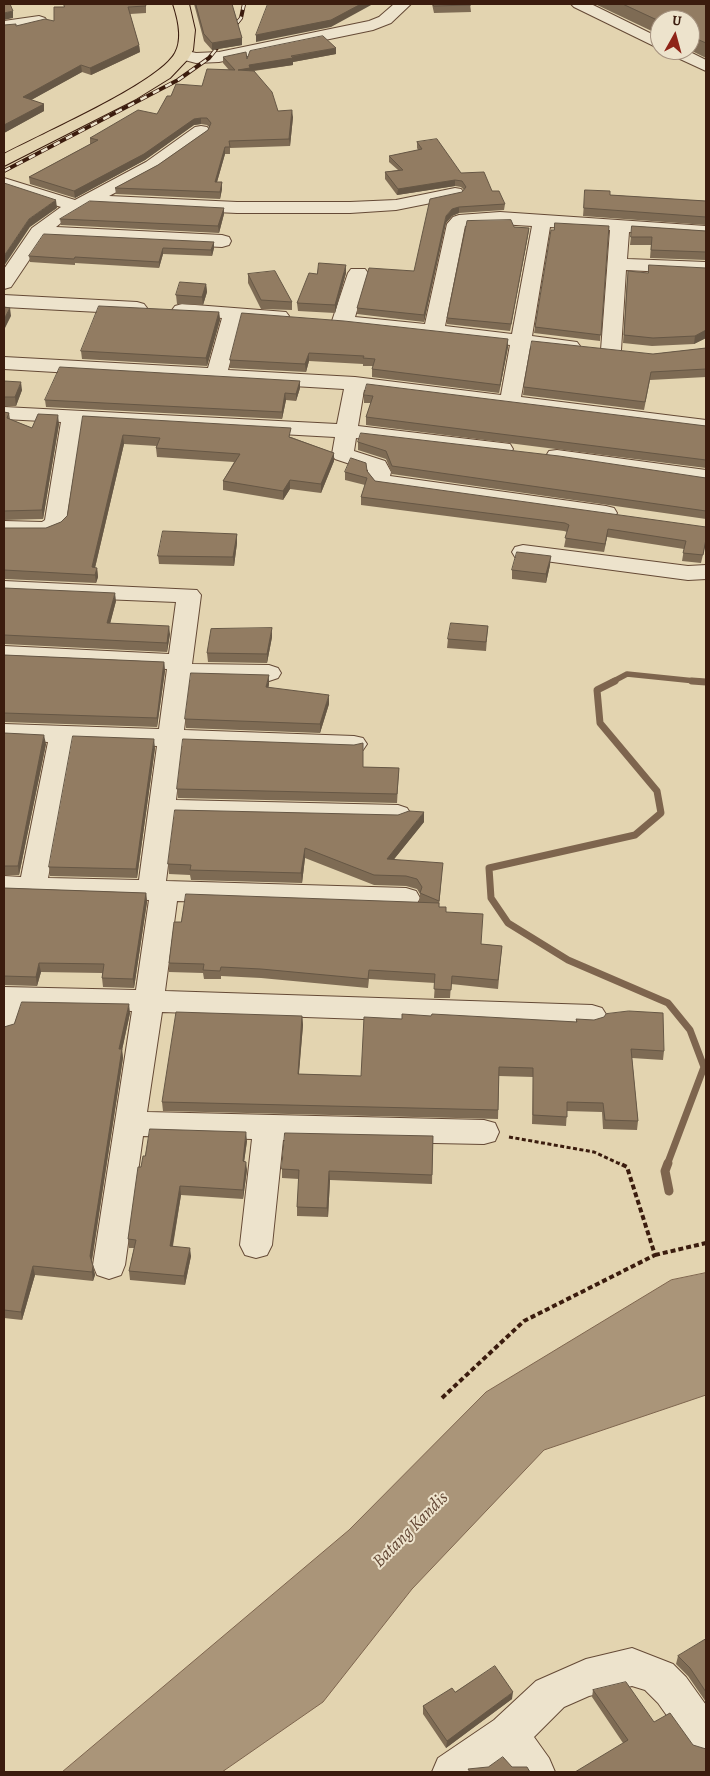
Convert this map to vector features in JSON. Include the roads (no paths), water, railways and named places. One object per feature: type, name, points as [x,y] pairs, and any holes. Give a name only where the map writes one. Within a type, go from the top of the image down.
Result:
[{"type":"highway","points":[[164,4],[170,22]]},
{"type":"highway","points":[[4,161],[143,87],[163,74],[183,55],[187,36],[185,14],[181,4]]},
{"type":"highway","points":[[4,148],[138,76],[160,56]]},
{"type":"street","points":[[183,55],[196,58],[219,57],[348,31],[380,22],[403,4]]},
{"type":"street","points":[[579,4],[650,39]]},
{"type":"street","points":[[4,26],[39,21]]},
{"type":"street","points":[[693,60],[706,66]]},
{"type":"street","points":[[4,283],[38,232],[81,203],[152,166],[201,131]]},
{"type":"street","points":[[4,183],[81,203],[254,208],[348,207],[410,203],[455,193]]},
{"type":"street","points":[[434,330],[456,224],[459,221],[482,218],[706,231]]},
{"type":"street","points":[[510,401],[542,221]]},
{"type":"street","points":[[358,273],[335,321],[619,351],[617,264],[620,226]]},
{"type":"street","points":[[38,232],[222,241]]},
{"type":"street","points":[[617,264],[706,268]]},
{"type":"street","points":[[4,301],[298,318]]},
{"type":"street","points":[[217,374],[233,313]]},
{"type":"street","points":[[4,363],[354,383],[706,426]]},
{"type":"street","points":[[354,383],[343,454],[378,466],[379,478],[383,482],[629,517]]},
{"type":"street","points":[[683,422],[706,412]]},
{"type":"street","points":[[4,413],[347,431],[706,477]]},
{"type":"street","points":[[4,528],[47,529],[56,523],[73,416]]},
{"type":"street","points":[[523,552],[688,572],[706,572]]},
{"type":"street","points":[[4,588],[190,594],[162,809],[150,1001],[129,1124],[109,1265]]},
{"type":"street","points":[[4,654],[269,673]]},
{"type":"street","points":[[4,732],[354,744]]},
{"type":"street","points":[[33,887],[62,734]]},
{"type":"street","points":[[162,809],[398,814]]},
{"type":"street","points":[[4,886],[406,898]]},
{"type":"street","points":[[6,1007],[150,1001],[592,1016]]},
{"type":"street","points":[[129,1124],[484,1132]]},
{"type":"street","points":[[256,1245],[269,1127]]},
{"type":"street","points":[[452,1772],[508,1734],[550,1694],[586,1678],[632,1667],[644,1670],[666,1684],[706,1737]]},
{"type":"street","points":[[508,1734],[535,1772]]},
{"type":"water","name":"Batang Kandis","points":[[706,1273],[706,1395],[544,1450],[412,1589],[323,1702],[222,1772],[62,1772],[349,1530],[486,1392],[671,1280]]},
{"type":"waterway","points":[[612,682],[627,674],[703,682]]},
{"type":"waterway","points":[[615,681],[597,690],[600,723],[657,791],[661,813],[635,835],[489,868],[491,898],[508,923],[568,960],[668,1003],[690,1030],[704,1067],[667,1165]]},
{"type":"waterway","points":[[692,681],[703,682]]},
{"type":"waterway","points":[[668,1163],[665,1171],[669,1191]]},
{"type":"railway","points":[[4,171],[178,80],[209,58],[241,18],[244,4]]}]
